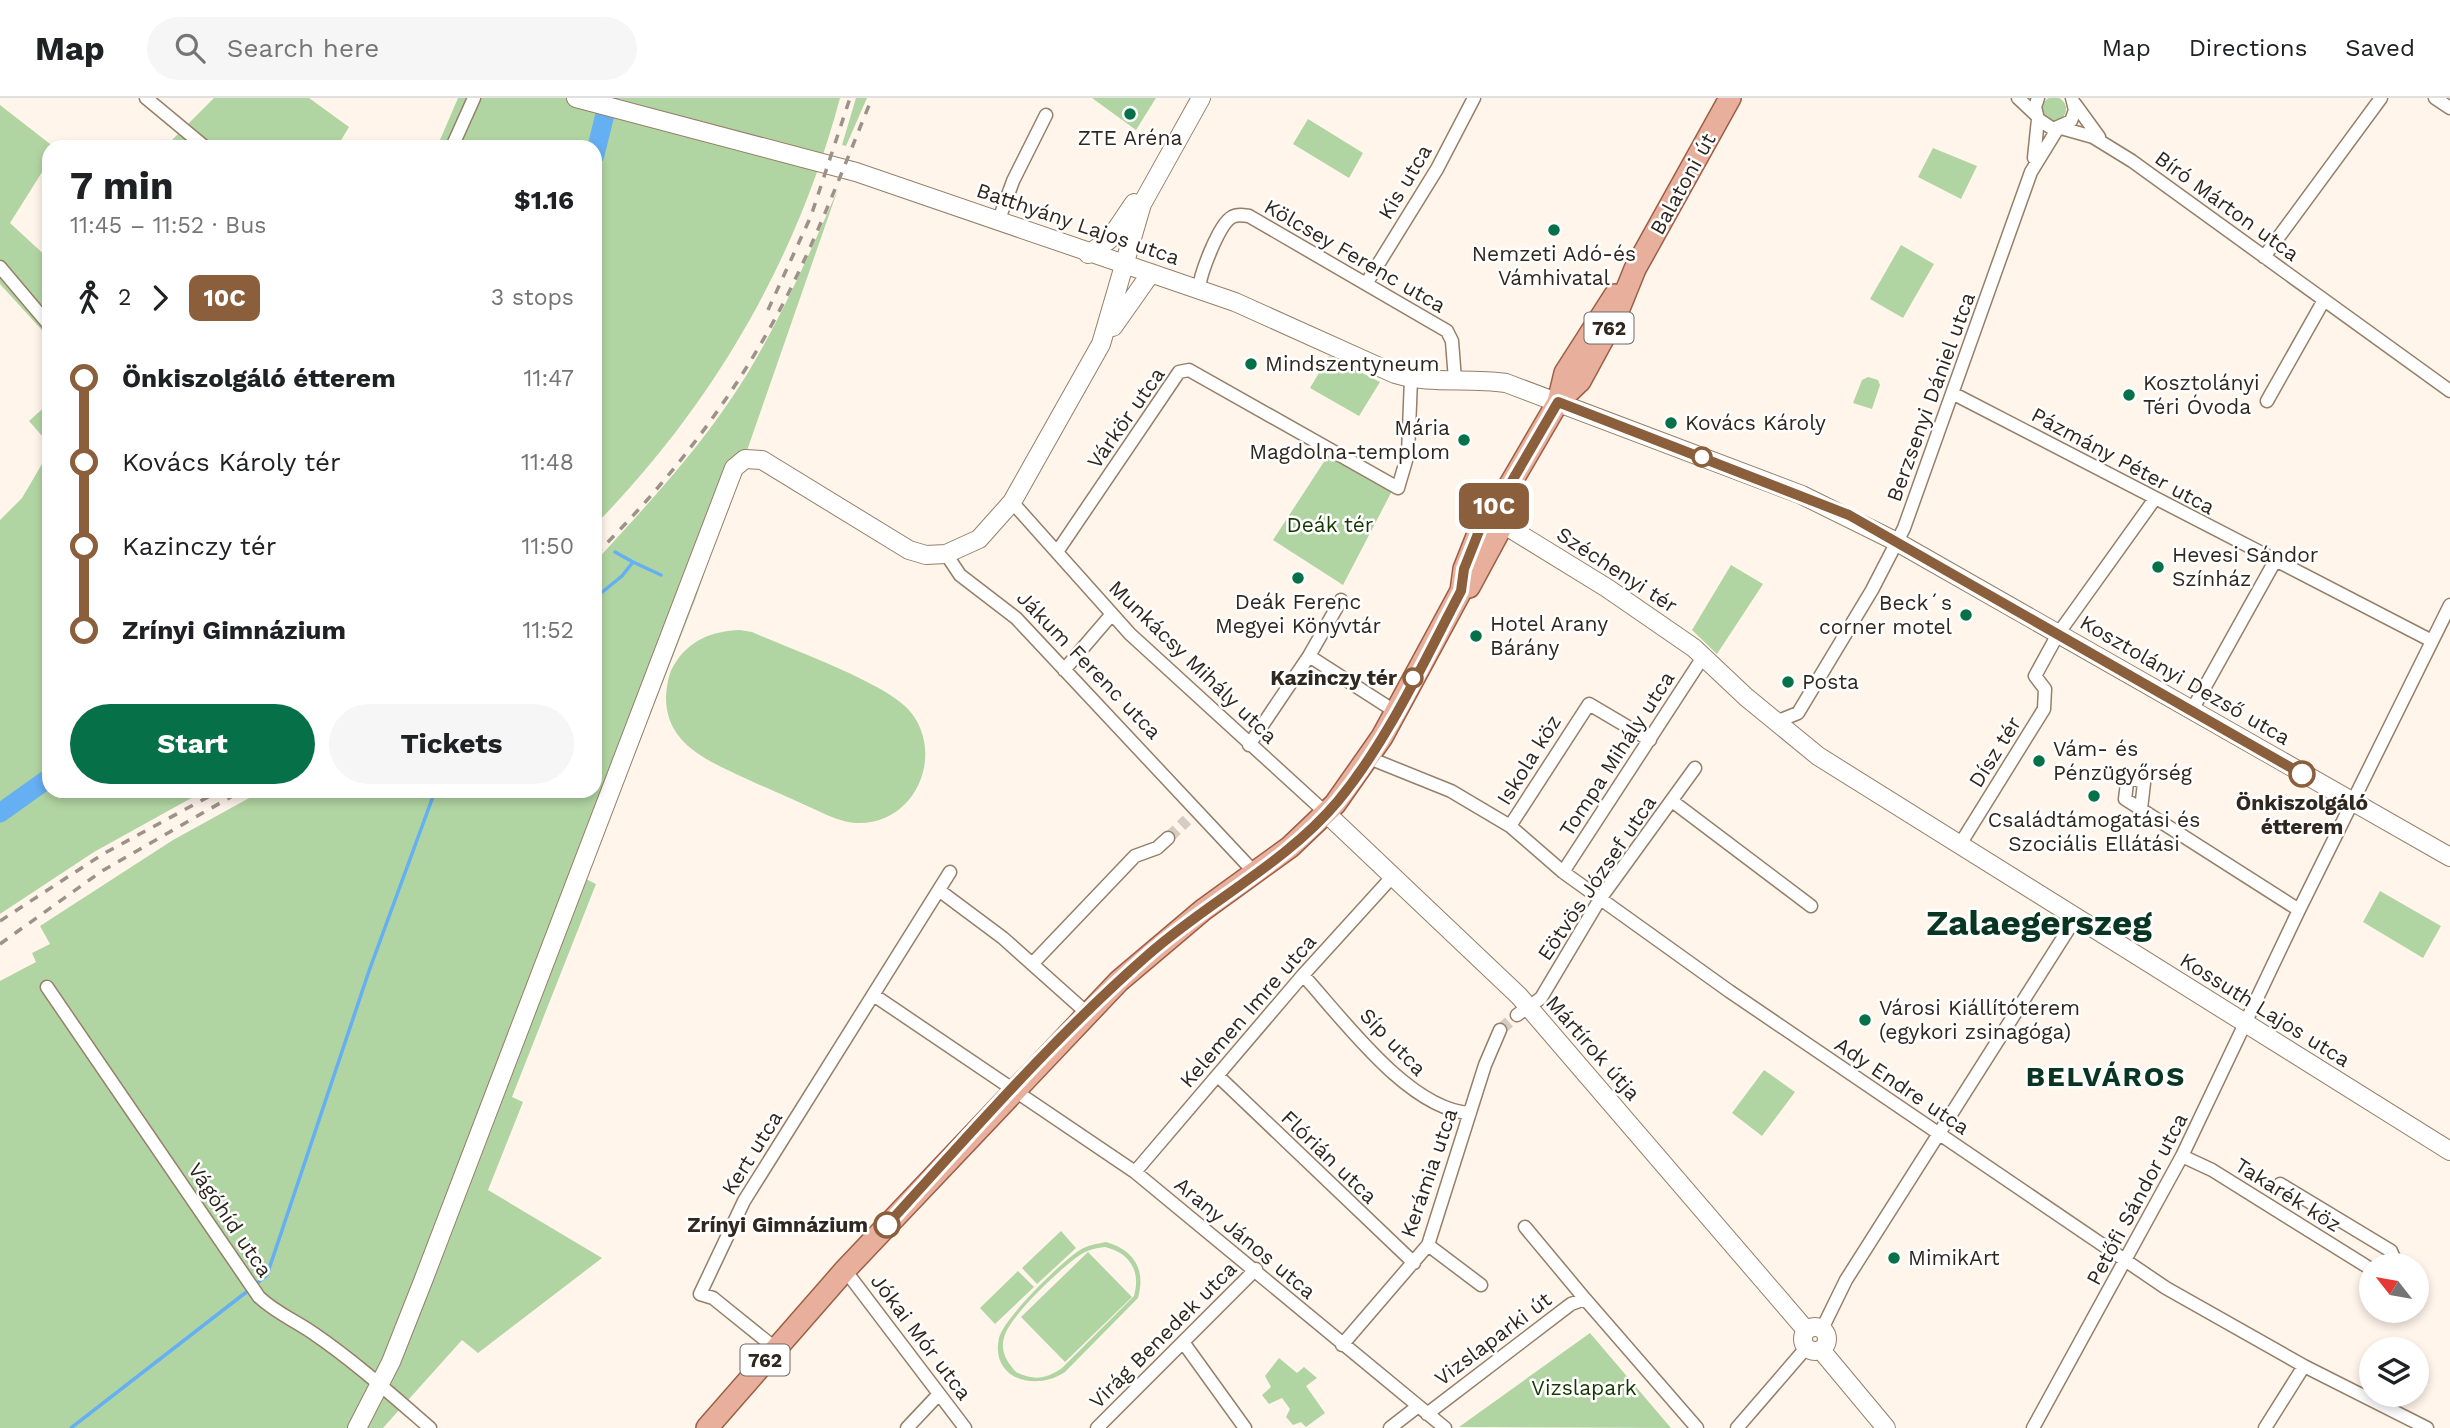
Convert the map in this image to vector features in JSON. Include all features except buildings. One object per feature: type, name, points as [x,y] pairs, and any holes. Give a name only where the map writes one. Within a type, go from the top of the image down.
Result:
[{"type":"main road","name":"Balatoni út","points":[[1558,402],[1565,373],[1585,338],[1635,269],[1730,98]]},
{"type":"main road","name":"Balatoni út","points":[[1558,402],[1578,385],[1618,311],[1635,269]]},
{"type":"main road","name":"762","points":[[707,1428],[845,1270],[1087,1013],[1156,948],[1255,873],[1326,813],[1369,758],[1396,712],[1461,591],[1464,569],[1485,516],[1505,493],[1558,402]]},
{"type":"main road","points":[[1503,524],[1505,493]]},
{"type":"main road","name":"762","points":[[1461,591],[1469,587],[1503,524]]},
{"type":"street","points":[[146,98],[197,140]]},
{"type":"street","points":[[455,140],[474,98]]},
{"type":"street","name":"Batthyány Lajos utca","points":[[576,98],[856,172],[1088,254],[1199,289],[1410,379],[1506,383],[1598,416]]},
{"type":"street","points":[[1088,254],[1112,236],[1161,166],[1201,98]]},
{"type":"street","name":"Kis utca","points":[[1366,284],[1437,169],[1474,98]]},
{"type":"street","points":[[2018,98],[2037,117]]},
{"type":"street","name":"Berzsenyi Dániel utca","points":[[1776,723],[1798,713],[1872,590],[1897,542],[1954,394],[2031,172],[2038,98]]},
{"type":"street","points":[[2264,257],[2381,98]]},
{"type":"street","points":[[2435,98],[2450,108]]},
{"type":"street","name":"Berzsenyi Dániel utca","points":[[2031,172],[2060,128],[2073,118],[2073,100]]},
{"type":"street","name":"Bíró Márton utca","points":[[2073,100],[2107,144]]},
{"type":"street","points":[[998,222],[1013,181],[1046,115]]},
{"type":"street","name":"Bíró Márton utca","points":[[2037,117],[2044,126],[2083,132],[2107,144],[2450,391]]},
{"type":"street","points":[[1101,344],[1134,225],[1161,166]]},
{"type":"street","name":"Kölcsey Ferenc utca","points":[[1199,289],[1199,275],[1230,218],[1242,215],[1255,219],[1447,331],[1452,341],[1455,380]]},
{"type":"street","points":[[0,267],[42,317]]},
{"type":"street","points":[[357,1428],[380,1385],[461,1181],[728,477],[745,459],[762,460],[901,546],[926,555],[946,554],[979,538],[1012,502],[1101,344],[1151,273]]},
{"type":"street","points":[[2267,401],[2324,300]]},
{"type":"street","name":"Várkör utca","points":[[1057,552],[1179,372],[1184,370],[1398,488],[1408,454],[1410,379]]},
{"type":"street","points":[[1578,385],[1598,416]]},
{"type":"street","name":"Pázmány Péter utca","points":[[1954,394],[2154,500],[2432,641]]},
{"type":"street","name":"Kosztolányi Dezső utca","points":[[1598,416],[1828,505],[2450,857]]},
{"type":"street","points":[[2058,634],[2154,500]]},
{"type":"street","name":"Munkácsy Mihály utca","points":[[1012,502],[1112,614],[1249,745],[1326,813]]},
{"type":"street","name":"Széchenyi tér","points":[[1503,524],[1607,588],[1703,657],[1776,723]]},
{"type":"street","name":"Jákum Ferenc utca","points":[[946,554],[960,575],[996,600],[1064,670],[1192,816],[1255,873]]},
{"type":"street","points":[[2192,710],[2275,561]]},
{"type":"street","points":[[1249,745],[1309,656],[1341,600]]},
{"type":"street","name":"Petőfi Sándor utca","points":[[2033,1428],[2182,1157],[2246,1027],[2299,910],[2450,605]]},
{"type":"street","points":[[1064,670],[1112,614]]},
{"type":"street","name":"Dísz tér","points":[[1959,846],[2044,709],[2045,689],[2035,676],[2058,634]]},
{"type":"street","points":[[1309,656],[1396,712]]},
{"type":"street","name":"Tompa Mihály utca","points":[[1563,872],[1703,657]]},
{"type":"street","name":"Iskola köz","points":[[1510,826],[1589,704],[1650,740]]},
{"type":"street","name":"Kossuth Lajos utca","points":[[1776,723],[1818,756],[1959,846],[2246,1027],[2450,1151]]},
{"type":"street","name":"Ady Endre utca","points":[[1369,758],[1451,791],[1510,826],[1563,872],[1600,899],[2126,1263],[2208,1313],[2304,1366],[2427,1428]]},
{"type":"street","name":"Eötvös József utca","points":[[1524,1012],[1541,998],[1600,899],[1695,768]]},
{"type":"street","points":[[1672,801],[1811,906]]},
{"type":"street","points":[[2141,809],[2299,910]]},
{"type":"street","name":"Mártírok útja","points":[[1326,813],[1524,1012],[1814,1339],[1886,1428]]},
{"type":"street","points":[[1033,963],[1135,856],[1157,848],[1168,838]]},
{"type":"street","name":"Kert utca","points":[[775,1349],[713,1298],[700,1294],[744,1201],[875,996],[950,872]]},
{"type":"street","name":"Kelemen Imre utca","points":[[1135,1172],[1303,975],[1392,877]]},
{"type":"street","points":[[940,891],[1033,963],[1087,1013]]},
{"type":"street","points":[[1737,1428],[1814,1339],[1846,1280],[1937,1133],[2075,919]]},
{"type":"street","name":"Síp utca","points":[[1303,975],[1407,1087],[1431,1103],[1467,1113]]},
{"type":"street","name":"Vágóhíd utca","points":[[47,987],[257,1293],[274,1311],[314,1334],[430,1428]]},
{"type":"street","points":[[875,996],[1013,1089]]},
{"type":"street","name":"Kerámia utca","points":[[1342,1345],[1428,1245],[1467,1113],[1500,1030]]},
{"type":"street","name":"Flórián utca","points":[[1218,1076],[1414,1264]]},
{"type":"street","name":"Arany János utca","points":[[1013,1089],[1135,1172],[1256,1269],[1342,1345],[1445,1428]]},
{"type":"street","name":"Takarék köz","points":[[2182,1157],[2212,1170],[2359,1262]]},
{"type":"street","name":"Takarék köz","points":[[2280,1184],[2391,1253]]},
{"type":"street","name":"Vizslaparki út","points":[[1525,1227],[1697,1428]]},
{"type":"street","points":[[1428,1245],[1481,1285]]},
{"type":"street","name":"Virág Benedek utca","points":[[1097,1428],[1256,1269]]},
{"type":"street","name":"Jókai Mór utca","points":[[845,1270],[965,1428]]},
{"type":"street","name":"Vizslaparki út","points":[[1390,1428],[1422,1410],[1571,1304],[1585,1299]]},
{"type":"street","points":[[1182,1342],[1245,1428]]},
{"type":"street","points":[[2265,1428],[2304,1366]]},
{"type":"street","points":[[907,1428],[939,1394]]},
{"type":"green space","points":[[2054,97],[2065,104],[2066,109],[2059,120],[2054,121],[2043,114],[2042,109],[2049,98]]},
{"type":"green space","points":[[214,98],[309,98],[349,127],[341,140],[172,140]]},
{"type":"green space","points":[[458,98],[840,98],[822,158],[800,216],[745,328],[677,431],[602,517],[602,140],[440,140]]},
{"type":"green space","points":[[856,98],[867,98],[846,146],[842,145]]},
{"type":"green space","name":"ZTE Aréna","points":[[1092,98],[1156,98],[1136,130]]},
{"type":"green space","points":[[0,105],[45,140],[42,140],[42,172],[10,223],[42,253],[42,330],[0,284]]},
{"type":"green space","points":[[1308,119],[1363,153],[1349,178],[1293,144]]},
{"type":"green space","points":[[1933,148],[1977,166],[1961,199],[1918,177]]},
{"type":"green space","points":[[838,189],[695,600],[586,879],[596,884],[512,1097],[523,1102],[488,1190],[602,1258],[478,1353],[462,1340],[383,1428],[0,1428],[0,981],[36,962],[32,953],[50,944],[40,926],[173,840],[249,798],[602,798],[602,554],[675,472],[730,401],[784,307]]},
{"type":"green space","points":[[1901,245],[1934,264],[1903,318],[1870,299]]},
{"type":"green space","points":[[1329,356],[1380,382],[1359,416],[1310,388]]},
{"type":"green space","points":[[1868,377],[1878,380],[1880,385],[1872,409],[1853,403],[1862,380]]},
{"type":"green space","points":[[42,409],[42,436],[29,421]]},
{"type":"green space","name":"Deák tér","points":[[1329,454],[1393,489],[1343,585],[1273,540]]},
{"type":"green space","points":[[42,464],[42,798],[191,798],[94,852],[0,914],[0,520],[22,498]]},
{"type":"green space","points":[[1731,565],[1763,584],[1717,654],[1692,630]]},
{"type":"green space","points":[[720,632],[752,632],[858,677],[908,709],[919,726],[925,745],[925,765],[909,800],[895,813],[877,821],[846,821],[720,766],[706,759],[682,740],[673,728],[668,713],[666,696],[672,669],[680,656],[702,638]]},
{"type":"green space","points":[[2380,891],[2441,926],[2423,958],[2363,922]]},
{"type":"green space","points":[[1764,1070],[1795,1092],[1762,1136],[1732,1113]]},
{"type":"green space","points":[[1061,1231],[1076,1248],[1037,1284],[1022,1268]]},
{"type":"green space","points":[[1106,1242],[1124,1250],[1136,1262],[1140,1278],[1138,1298],[1065,1372],[1041,1381],[1029,1381],[1008,1372],[1001,1363],[998,1352],[999,1338],[1011,1318],[1034,1291],[1072,1256],[1086,1247]],"holes":[[[1101,1247],[1114,1250],[1132,1264],[1136,1279],[1134,1296],[1062,1368],[1040,1378],[1016,1372],[1004,1352],[1004,1338],[1025,1305],[1080,1255]]]},
{"type":"green space","points":[[1088,1252],[1132,1297],[1065,1362],[1021,1317]]},
{"type":"green space","points":[[1018,1271],[1034,1287],[995,1324],[980,1308]]},
{"type":"green space","name":"Vizslapark","points":[[1590,1333],[1671,1428],[1459,1427]]},
{"type":"green space","points":[[1279,1358],[1297,1373],[1304,1367],[1317,1378],[1306,1386],[1325,1413],[1306,1427],[1301,1422],[1293,1425],[1286,1417],[1290,1409],[1282,1398],[1269,1404],[1262,1395],[1271,1387],[1265,1376]]},
{"type":"waterway","points":[[599,140],[609,98]]},
{"type":"waterway","points":[[602,592],[622,576],[633,562],[615,552]]},
{"type":"waterway","points":[[633,562],[661,575]]},
{"type":"waterway","points":[[0,813],[42,783]]},
{"type":"waterway","points":[[255,1285],[267,1275],[369,971],[432,798]]},
{"type":"waterway","points":[[71,1428],[249,1290]]},
{"type":"tunnel","points":[[1168,838],[1187,820]]},
{"type":"tunnel","points":[[1500,1030],[1517,1015]]},
{"type":"railway","points":[[768,310],[811,216],[850,98]]},
{"type":"railway","points":[[602,548],[677,465],[748,365],[800,270],[872,98]]},
{"type":"railway","points":[[0,921],[103,854],[206,798]]},
{"type":"railway","points":[[0,944],[102,871],[229,798]]},
{"type":"bus line","name":"10C","points":[[887,1225],[1013,1089],[1119,981],[1203,910],[1290,847],[1338,801],[1382,737],[1461,591],[1464,569],[1485,516],[1505,493],[1558,402],[1662,440],[1849,515],[2302,774]]},
{"type":"place","name":"ZTE Aréna","points":[[1130,114]]},
{"type":"place","name":"Nemzeti Adó-és Vámhivatal","points":[[1554,230]]},
{"type":"place","name":"Mindszentyneum","points":[[1251,364]]},
{"type":"place","name":"Kosztolányi Téri Óvoda","points":[[2129,395]]},
{"type":"place","name":"Kovács Károly","points":[[1671,423]]},
{"type":"place","name":"Mária Magdolna-templom","points":[[1464,440]]},
{"type":"place","name":"Hevesi Sándor Színház","points":[[2158,567]]},
{"type":"place","name":"Deák Ferenc Megyei Könyvtár","points":[[1298,578]]},
{"type":"place","name":"Beck´s corner motel","points":[[1966,615]]},
{"type":"place","name":"Hotel Arany Bárány","points":[[1476,636]]},
{"type":"place","name":"Kazinczy tér","points":[[1413,678]]},
{"type":"place","name":"Posta","points":[[1788,682]]},
{"type":"place","name":"Vám- és Pénzügyőrség","points":[[2039,761]]},
{"type":"place","name":"Önkiszolgáló étterem","points":[[2302,774]]},
{"type":"place","name":"Családtámogatási és Szociális Ellátási","points":[[2094,796]]},
{"type":"place","name":"Városi Kiállítóterem (egykori zsinagóga)","points":[[1865,1020]]},
{"type":"place","name":"Zrínyi Gimnázium","points":[[887,1225]]},
{"type":"place","name":"MimikArt","points":[[1894,1258]]},
{"type":"district","name":"Zalaegerszeg","points":[[2039,923]]},
{"type":"district","name":"BELVÁROS","points":[[2106,1076]]}]
